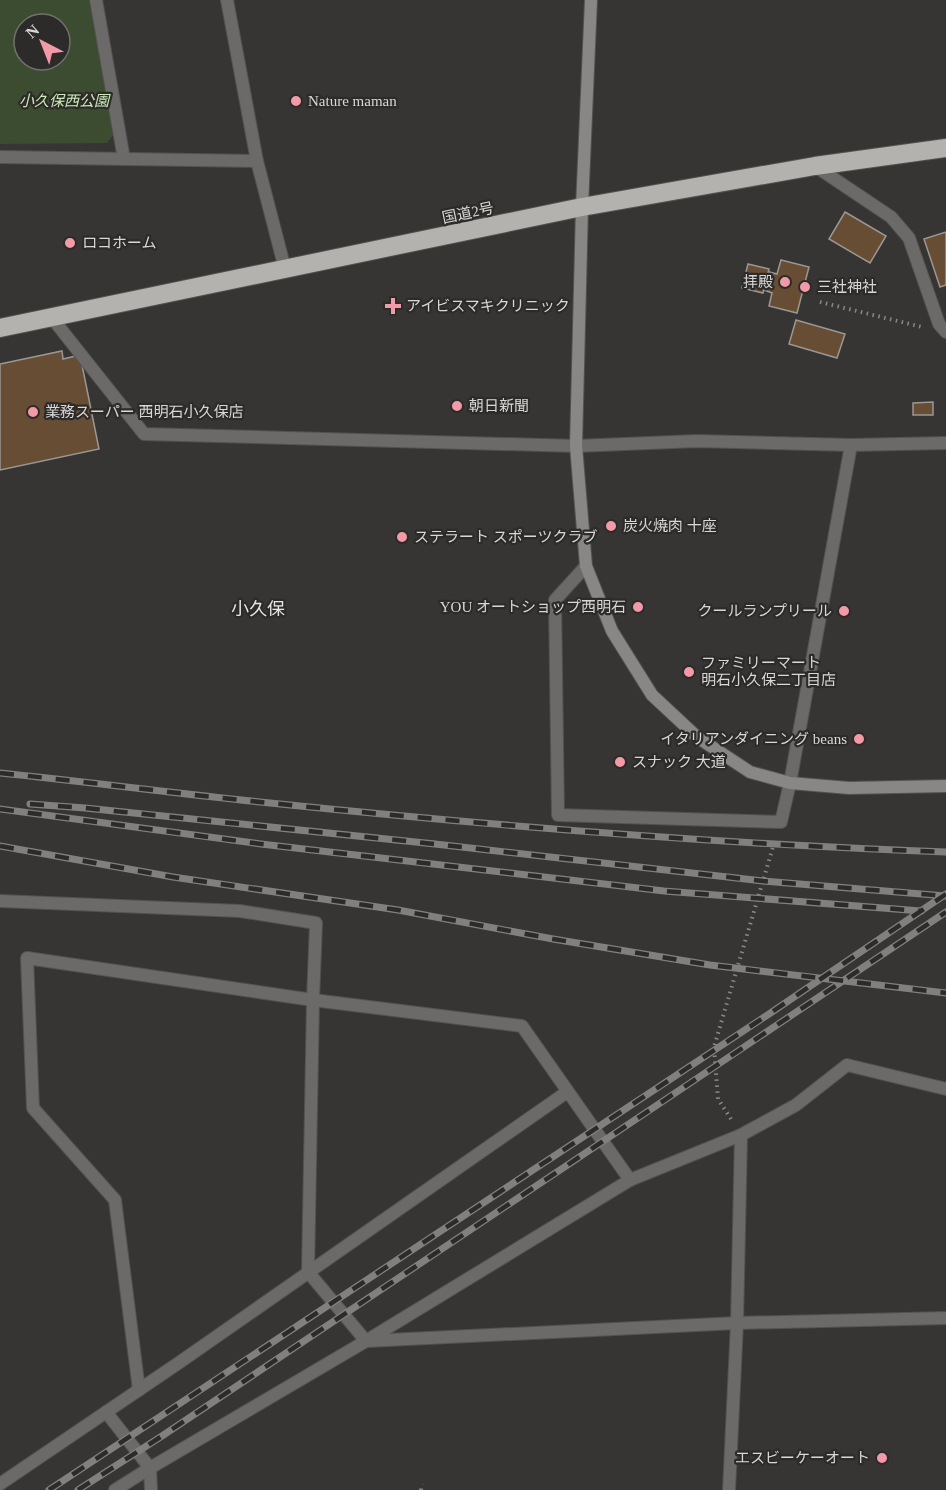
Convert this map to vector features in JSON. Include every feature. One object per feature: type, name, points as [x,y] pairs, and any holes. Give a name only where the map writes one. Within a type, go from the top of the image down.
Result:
[{"type":"highway","name":"国道2号","points":[[0,328],[582,207],[815,166],[946,148]]},
{"type":"street","points":[[96,0],[124,159]]},
{"type":"street","points":[[226,0],[257,161],[285,269]]},
{"type":"street","points":[[591,0],[582,207],[576,446],[586,566],[612,631],[652,695],[697,737],[750,772],[790,783],[849,788],[946,786]]},
{"type":"street","points":[[0,157],[257,161]]},
{"type":"street","points":[[815,166],[891,217],[909,238],[939,324],[946,332]]},
{"type":"street","points":[[52,318],[144,434],[576,446],[697,441],[851,445],[946,443]]},
{"type":"street","points":[[586,566],[555,600],[558,815],[781,822],[851,445]]},
{"type":"street","points":[[0,901],[240,911],[316,923],[312,1000],[308,1272],[366,1341]]},
{"type":"street","points":[[139,1390],[115,1200],[33,1108],[27,958],[312,1000],[522,1026],[630,1180]]},
{"type":"street","points":[[115,1490],[630,1180],[741,1135],[796,1105],[847,1065],[946,1089]]},
{"type":"street","points":[[0,1484],[567,1092]]},
{"type":"street","points":[[729,1490],[737,1323],[741,1135]]},
{"type":"street","points":[[366,1341],[737,1323],[946,1318]]},
{"type":"street","points":[[106,1412],[150,1467],[151,1490]]},
{"type":"path","points":[[820,302],[923,327]]},
{"type":"path","points":[[741,1135],[718,1100],[714,1047],[781,822]]},
{"type":"path","points":[[421,1490],[422,1484]]},
{"type":"green space","name":"小久保西公園","points":[[0,0],[89,0],[114,134],[107,143],[0,144]]},
{"type":"building","points":[[845,212],[886,236],[870,263],[829,239]]},
{"type":"building","points":[[946,232],[946,285],[940,287],[924,239]]},
{"type":"building","name":"拝殿","points":[[781,260],[809,267],[797,313],[769,306],[772,293],[764,290],[769,272],[777,274]]},
{"type":"building","points":[[748,264],[769,269],[763,293],[742,288]]},
{"type":"building","points":[[796,320],[845,334],[837,358],[789,344]]},
{"type":"building","points":[[62,351],[63,359],[80,355],[99,449],[0,470],[0,364]]},
{"type":"building","points":[[933,402],[933,415],[913,415],[913,403]]},
{"type":"railway","points":[[0,773],[270,803],[523,827],[692,839],[946,852]]},
{"type":"railway","points":[[30,804],[435,844],[763,881],[946,896]]},
{"type":"railway","points":[[0,809],[261,844],[664,891],[921,911]]},
{"type":"railway","points":[[0,846],[173,877],[398,910],[710,965],[946,993]]},
{"type":"railway","points":[[49,1490],[769,1014],[946,894]]},
{"type":"railway","points":[[78,1490],[946,912]]},
{"type":"place","name":"Nature maman","points":[[296,101]]},
{"type":"place","name":"ロコホーム","points":[[70,243]]},
{"type":"place","name":"拝殿","points":[[785,282]]},
{"type":"place","name":"三社神社","points":[[805,287]]},
{"type":"place","name":"アイビスマキクリニック","points":[[393,306]]},
{"type":"place","name":"朝日新聞","points":[[457,406]]},
{"type":"place","name":"業務スーパー 西明石小久保店","points":[[33,412]]},
{"type":"place","name":"炭火焼肉 十座","points":[[611,526]]},
{"type":"place","name":"ステラート スポーツクラブ","points":[[402,537]]},
{"type":"place","name":"YOU オートショップ西明石","points":[[638,607]]},
{"type":"place","name":"クールランプリール","points":[[844,611]]},
{"type":"place","name":"ファミリーマート 明石小久保二丁目店","points":[[689,672]]},
{"type":"place","name":"イタリアンダイニング beans","points":[[859,739]]},
{"type":"place","name":"スナック 大道","points":[[620,762]]},
{"type":"place","name":"エスビーケーオート","points":[[882,1458]]},
{"type":"district","name":"小久保","points":[[258,609]]}]
